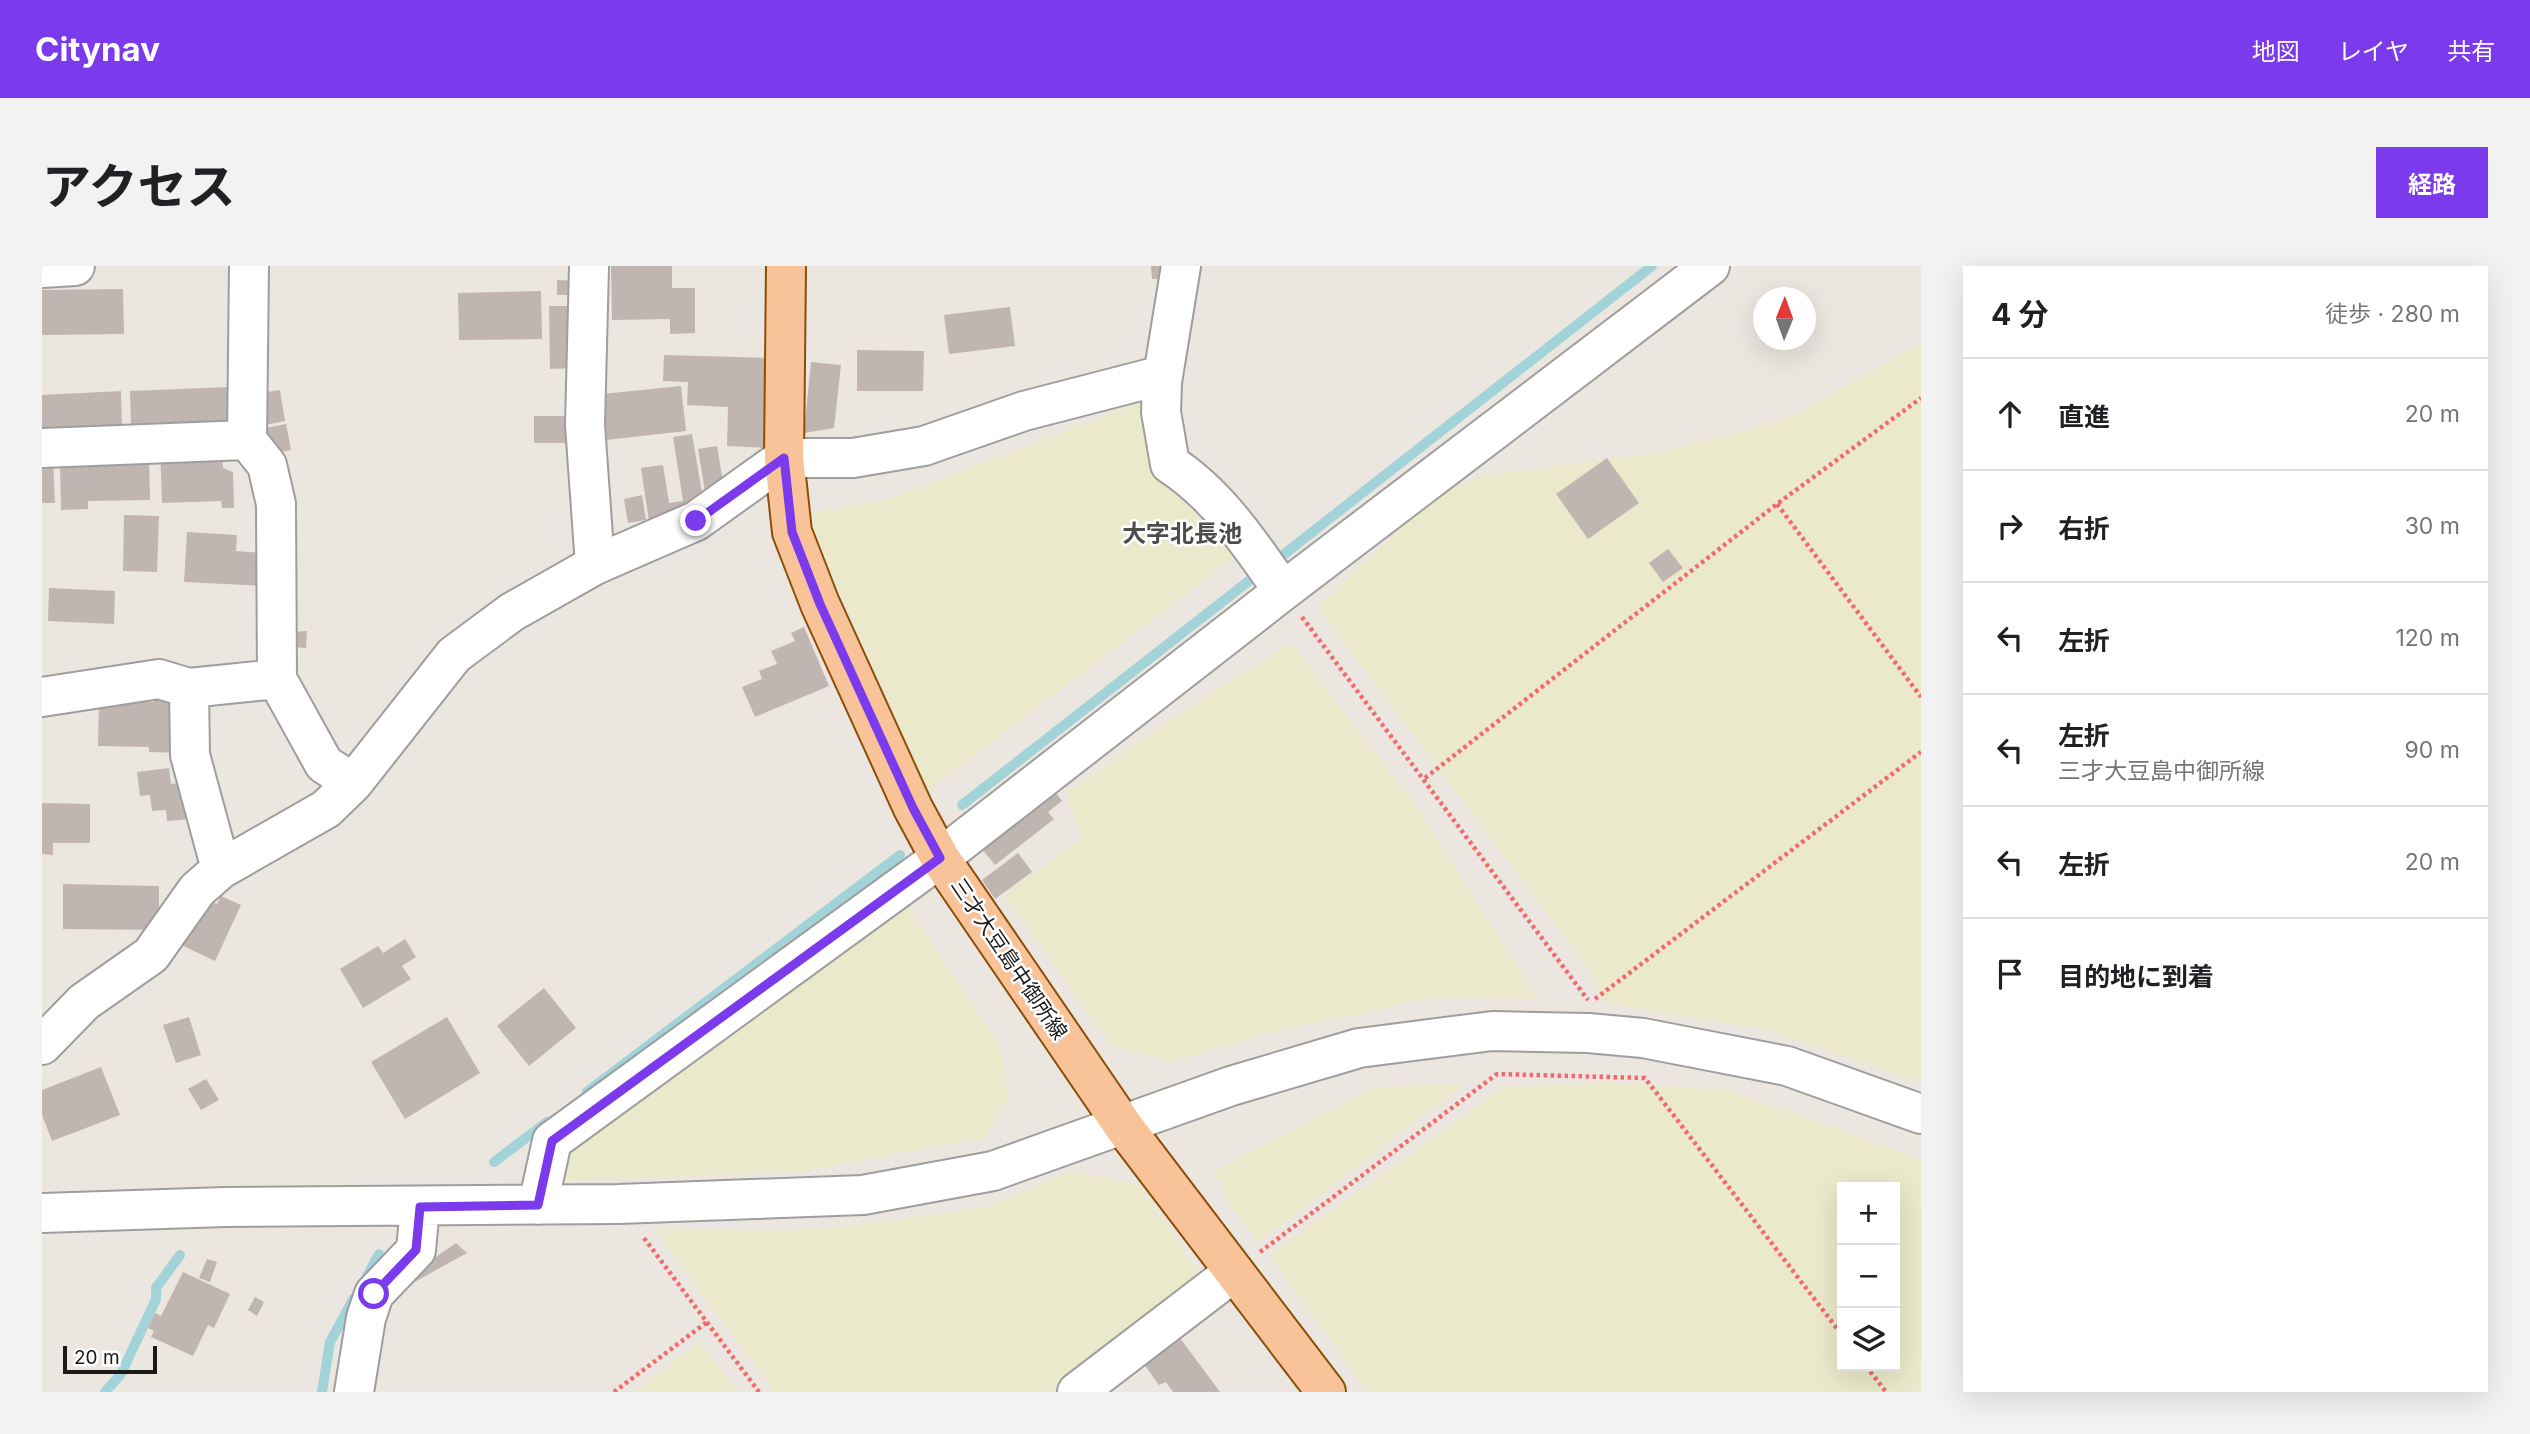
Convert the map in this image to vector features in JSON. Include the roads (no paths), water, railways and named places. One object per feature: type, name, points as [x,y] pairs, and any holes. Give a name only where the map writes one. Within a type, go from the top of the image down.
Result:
[{"type":"main road","name":"三才大豆島中御所線","points":[[786,266],[784,458],[792,532],[820,604],[913,808],[937,851],[1124,1127],[1326,1392]]},
{"type":"street","points":[[42,268],[75,266]]},
{"type":"street","points":[[249,266],[247,440],[267,465],[275,504],[277,679],[324,764],[353,783]]},
{"type":"street","points":[[589,266],[585,425],[595,565]]},
{"type":"street","points":[[1181,266],[1162,389],[1170,464],[1195,481],[1251,545],[1283,591]]},
{"type":"street","points":[[538,1205],[552,1141],[1710,266]]},
{"type":"street","points":[[42,1045],[84,1002],[151,956],[197,890],[221,869],[326,809],[353,783],[454,655],[512,612],[595,565],[696,521],[784,458],[853,458],[924,446],[1024,411],[1162,389]]},
{"type":"street","points":[[42,448],[247,440]]},
{"type":"street","points":[[42,697],[159,679],[189,688],[277,679]]},
{"type":"street","points":[[189,688],[190,755],[221,869]]},
{"type":"street","points":[[42,1213],[225,1207],[618,1204],[863,1195],[993,1171],[1124,1127],[1231,1086],[1359,1048],[1589,1018],[1643,1038],[1787,1066],[1921,1114]]},
{"type":"street","points":[[354,1392],[366,1318],[374,1294],[416,1250],[420,1207]]},
{"type":"street","points":[[1077,1392],[1234,1272]]},
{"type":"waterway","points":[[1274,562],[1652,266]]},
{"type":"waterway","points":[[962,805],[1259,573]]},
{"type":"waterway","points":[[587,1092],[900,855]]},
{"type":"waterway","points":[[494,1162],[547,1122]]},
{"type":"waterway","points":[[364,1282],[379,1254]]},
{"type":"waterway","points":[[105,1392],[121,1374],[156,1299],[156,1288],[180,1255]]},
{"type":"waterway","points":[[322,1392],[330,1342],[354,1298]]},
{"type":"district","name":"大字北長池","points":[[1182,534]]}]
